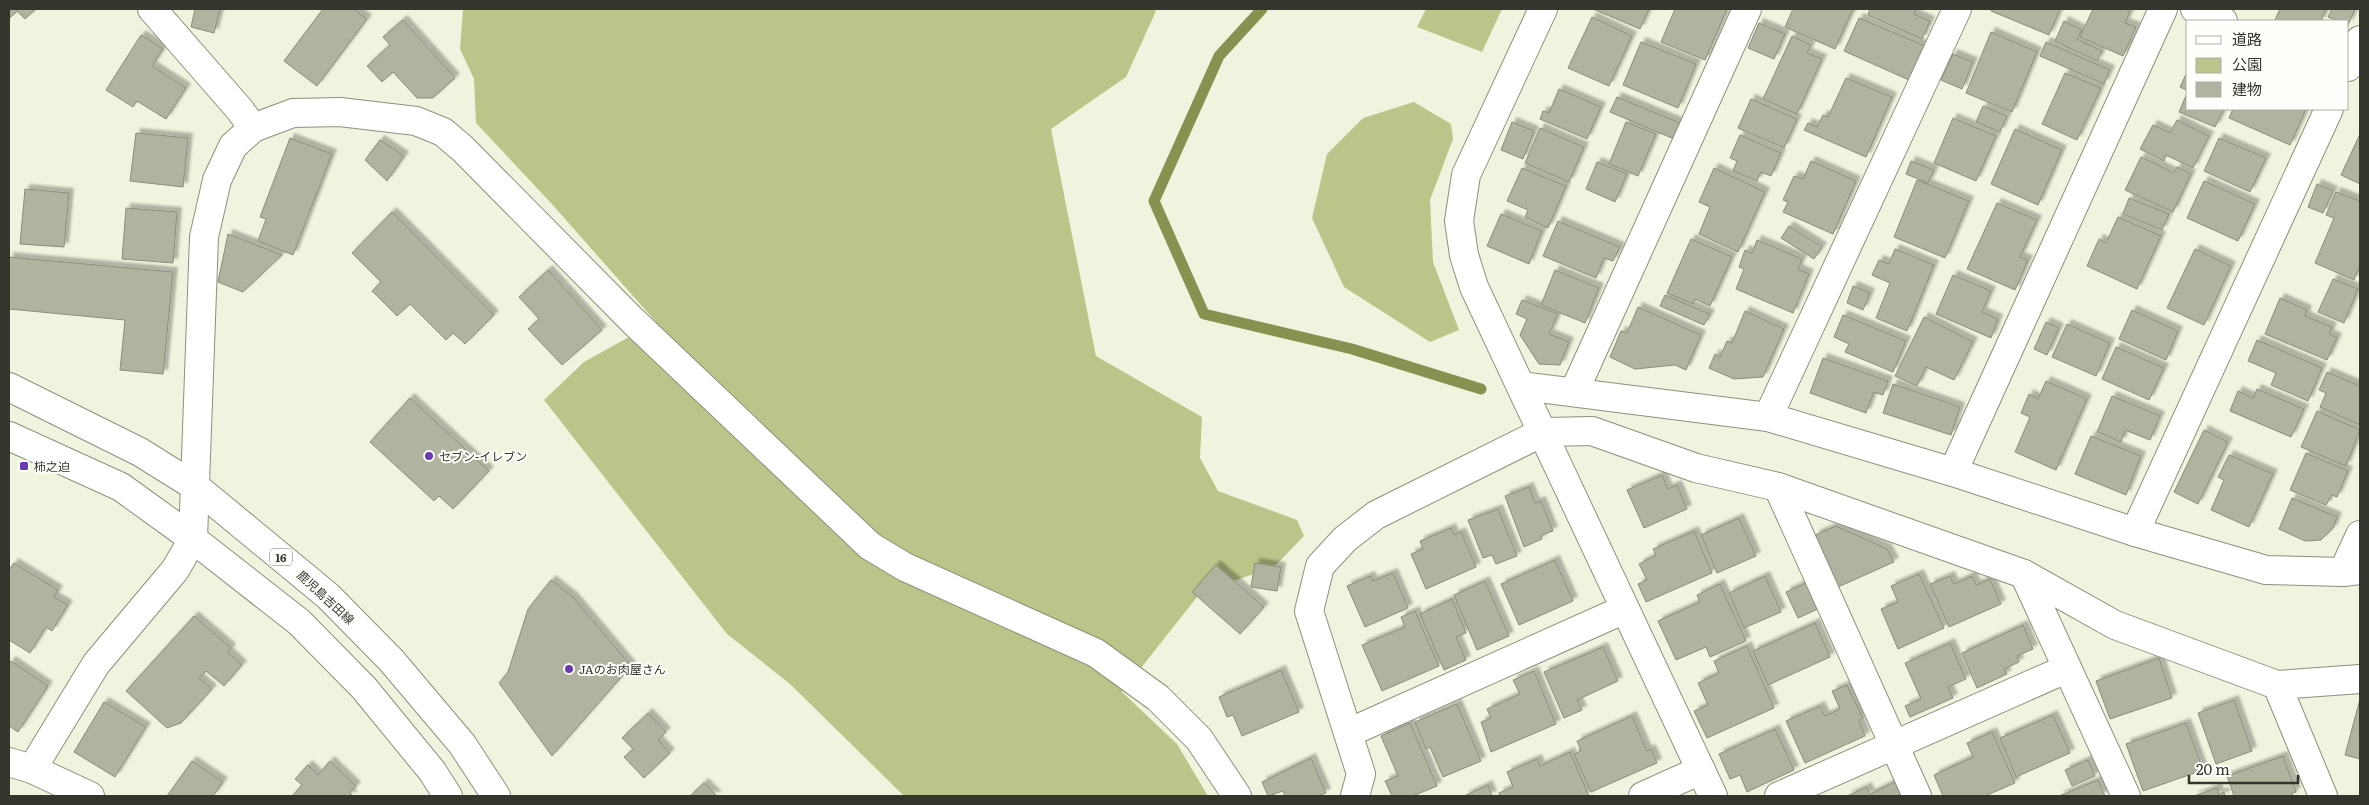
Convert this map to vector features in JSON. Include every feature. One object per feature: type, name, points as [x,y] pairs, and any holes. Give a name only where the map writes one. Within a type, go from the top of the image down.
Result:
[{"type":"street","points":[[152,9],[240,110],[253,128]]},
{"type":"street","points":[[1543,9],[1466,175],[1459,222],[1464,255],[1474,287],[1713,796]]},
{"type":"street","points":[[1574,392],[1747,9]]},
{"type":"street","points":[[1768,417],[1956,9]]},
{"type":"street","points":[[1953,472],[2163,9]]},
{"type":"street","points":[[2195,9],[2221,20]]},
{"type":"street","points":[[2349,65],[2360,40]]},
{"type":"street","points":[[2135,532],[2329,110]]},
{"type":"street","points":[[90,796],[59,790],[20,766],[96,664],[175,570],[193,539],[204,237],[216,180],[233,146],[253,128],[292,113],[340,112],[416,121],[443,132],[463,149],[632,320],[870,546],[905,567],[1096,653],[1158,698],[1199,739],[1238,796]]},
{"type":"street","points":[[1522,386],[1768,417],[1953,472],[2135,532],[2266,570],[2352,571],[2360,535]]},
{"type":"street","name":"鹿児島吉田線","points":[[9,387],[140,452],[196,487],[328,596],[391,660],[462,744],[496,796]]},
{"type":"street","points":[[1355,796],[1361,774],[1310,610],[1320,566],[1345,540],[1376,515],[1543,432],[1592,431],[1696,468],[1778,487],[2024,574],[2115,626],[2277,685],[2360,679]]},
{"type":"street","points":[[9,436],[121,487],[193,539],[299,622],[364,688],[432,771],[448,796]]},
{"type":"street","points":[[1778,487],[1916,796]]},
{"type":"street","points":[[2024,574],[2126,796]]},
{"type":"street","points":[[1348,733],[1625,609]]},
{"type":"street","points":[[1779,796],[2066,669]]},
{"type":"street","points":[[2277,685],[2323,796]]},
{"type":"street","points":[[1643,796],[1701,770]]},
{"type":"green space","points":[[463,9],[1154,9],[1156,11],[1126,77],[1051,129],[1096,356],[1202,417],[1200,458],[1218,491],[1297,520],[1304,536],[1274,567],[1201,592],[1122,692],[1177,744],[1208,796],[904,796],[790,684],[727,634],[544,400],[584,362],[656,322],[551,203],[476,123],[474,79],[460,49]]},
{"type":"green space","points":[[1426,9],[1502,9],[1482,52],[1417,27]]},
{"type":"green space","points":[[1414,102],[1451,124],[1453,139],[1430,200],[1433,262],[1459,330],[1430,342],[1344,287],[1312,218],[1327,154],[1363,118]]},
{"type":"building","points":[[9,9],[36,9],[25,19],[17,11],[9,19]]},
{"type":"building","points":[[195,9],[220,9],[214,33],[191,27]]},
{"type":"building","points":[[323,9],[353,9],[367,19],[317,86],[284,61]]},
{"type":"building","points":[[1593,9],[1649,9],[1640,29]]},
{"type":"building","points":[[1675,9],[1727,9],[1705,60],[1661,42]]},
{"type":"building","points":[[1793,9],[1853,9],[1835,49],[1785,27]]},
{"type":"building","points":[[1870,9],[1916,9],[1914,14],[1930,21],[1922,39],[1868,15]]},
{"type":"building","points":[[1992,9],[2060,9],[2049,35],[1991,11]]},
{"type":"building","points":[[2093,9],[2131,9],[2125,23],[2136,27],[2123,56],[2080,37]]},
{"type":"building","points":[[2280,9],[2326,9],[2321,20],[2275,20]]},
{"type":"building","points":[[2332,9],[2355,9],[2349,23],[2349,20],[2336,20],[2328,17]]},
{"type":"building","points":[[1592,17],[1632,36],[1609,86],[1568,68]]},
{"type":"building","points":[[1859,18],[1925,46],[1909,80],[1844,51]]},
{"type":"building","points":[[403,20],[455,78],[433,98],[417,98],[393,72],[382,82],[367,66],[390,45],[383,37]]},
{"type":"building","points":[[2064,21],[2082,30],[2077,39],[2102,51],[2097,61],[2055,41]]},
{"type":"building","points":[[1759,23],[1785,34],[1774,59],[1748,48]]},
{"type":"building","points":[[1991,32],[2037,52],[2012,112],[1966,93]]},
{"type":"building","points":[[141,35],[163,49],[152,66],[186,88],[166,119],[137,101],[133,107],[106,90]]},
{"type":"building","points":[[1792,36],[1811,45],[1807,53],[1822,59],[1797,114],[1763,99]]},
{"type":"building","points":[[1641,42],[1696,64],[1678,108],[1623,85]]},
{"type":"building","points":[[2046,42],[2110,70],[2104,84],[2040,56]]},
{"type":"building","points":[[1953,54],[1973,62],[1962,89],[1941,80]]},
{"type":"building","points":[[2065,73],[2101,88],[2077,140],[2042,124]]},
{"type":"building","points":[[2186,74],[2186,90],[2180,87]]},
{"type":"building","points":[[1846,78],[1892,97],[1866,157],[1804,130],[1808,123],[1817,127],[1823,115],[1828,117]]},
{"type":"building","points":[[1559,89],[1601,107],[1587,139],[1540,119],[1543,111],[1549,113]]},
{"type":"building","points":[[2186,96],[2186,110],[2224,110],[2215,127],[2179,112]]},
{"type":"building","points":[[1617,97],[1680,123],[1674,139],[1610,112]]},
{"type":"building","points":[[1751,99],[1797,119],[1784,148],[1738,128]]},
{"type":"building","points":[[1983,106],[2007,116],[2000,132],[1976,122]]},
{"type":"building","points":[[2233,110],[2306,110],[2290,145],[2229,118]]},
{"type":"building","points":[[1953,118],[1996,136],[1976,181],[1934,163]]},
{"type":"building","points":[[2177,120],[2209,136],[2193,168],[2166,155],[2164,161],[2140,149],[2153,125],[2170,133]]},
{"type":"building","points":[[1512,122],[1534,131],[1523,159],[1501,150]]},
{"type":"building","points":[[1626,122],[1656,134],[1638,176],[1609,164]]},
{"type":"building","points":[[1540,128],[1584,147],[1569,182],[1525,163]]},
{"type":"building","points":[[2015,129],[2062,150],[2038,205],[1991,184]]},
{"type":"building","points":[[136,133],[188,138],[183,187],[130,181]]},
{"type":"building","points":[[2360,134],[2360,184],[2341,175]]},
{"type":"building","points":[[1740,135],[1781,153],[1771,176],[1761,172],[1757,181],[1733,171],[1737,161],[1730,158]]},
{"type":"building","points":[[290,138],[332,154],[293,255],[258,241],[266,219],[260,217]]},
{"type":"building","points":[[2219,138],[2266,158],[2250,192],[2204,171]]},
{"type":"building","points":[[380,140],[404,156],[387,181],[365,160]]},
{"type":"building","points":[[2141,157],[2174,173],[2177,167],[2191,174],[2173,212],[2125,190]]},
{"type":"building","points":[[1811,161],[1856,181],[1833,234],[1783,212],[1788,202],[1783,200],[1794,176],[1803,179]]},
{"type":"building","points":[[1911,161],[1934,170],[1928,183],[1906,174]]},
{"type":"building","points":[[1597,162],[1627,174],[1615,202],[1586,189]]},
{"type":"building","points":[[1522,168],[1566,186],[1548,228],[1525,217],[1528,210],[1507,201]]},
{"type":"building","points":[[1714,168],[1765,192],[1738,252],[1699,234],[1710,207],[1699,202]]},
{"type":"building","points":[[1917,180],[1969,201],[1945,258],[1894,237]]},
{"type":"building","points":[[2204,181],[2255,204],[2238,241],[2187,218]]},
{"type":"building","points":[[2317,184],[2333,191],[2323,213],[2308,207]]},
{"type":"building","points":[[25,189],[69,193],[64,247],[20,244]]},
{"type":"building","points":[[2336,192],[2360,201],[2360,265],[2354,280],[2315,263],[2334,218],[2326,215]]},
{"type":"building","points":[[2129,198],[2169,214],[2162,230],[2123,214]]},
{"type":"building","points":[[1997,203],[2037,220],[2020,257],[2028,260],[2015,290],[1967,269]]},
{"type":"building","points":[[126,208],[177,212],[173,263],[122,259]]},
{"type":"building","points":[[392,212],[494,315],[465,344],[453,333],[446,340],[410,304],[397,316],[372,291],[381,282],[352,253]]},
{"type":"building","points":[[1501,214],[1542,231],[1529,264],[1487,246]]},
{"type":"building","points":[[2118,217],[2161,236],[2137,289],[2087,266],[2099,239],[2106,243]]},
{"type":"building","points":[[1558,221],[1620,247],[1613,261],[1604,258],[1596,278],[1543,256]]},
{"type":"building","points":[[1789,226],[1822,247],[1814,259],[1781,238]]},
{"type":"building","points":[[228,234],[282,255],[243,292],[218,282]]},
{"type":"building","points":[[1691,239],[1732,257],[1710,306],[1695,299],[1693,304],[1667,293]]},
{"type":"building","points":[[1757,240],[1802,259],[1798,269],[1809,274],[1793,313],[1736,289],[1744,269],[1739,267],[1745,250],[1752,253]]},
{"type":"building","points":[[1895,249],[1934,265],[1907,331],[1876,318],[1890,283],[1872,275],[1879,260],[1889,264]]},
{"type":"building","points":[[2195,249],[2231,266],[2204,325],[2167,308]]},
{"type":"building","points":[[9,257],[173,272],[163,374],[120,370],[125,320],[9,309]]},
{"type":"building","points":[[548,270],[602,330],[562,365],[528,329],[539,319],[519,297]]},
{"type":"building","points":[[1555,270],[1599,288],[1585,323],[1541,305]]},
{"type":"building","points":[[1953,275],[1991,291],[1982,312],[1998,319],[1991,338],[1936,314]]},
{"type":"building","points":[[2333,279],[2358,289],[2344,323],[2318,312]]},
{"type":"building","points":[[1853,286],[1870,293],[1863,310],[1847,303]]},
{"type":"building","points":[[1665,295],[1710,314],[1704,325],[1660,306]]},
{"type":"building","points":[[2280,298],[2307,310],[2305,316],[2332,327],[2329,334],[2337,338],[2327,360],[2265,334]]},
{"type":"building","points":[[1522,300],[1558,314],[1549,334],[1569,342],[1560,365],[1539,364],[1520,335],[1527,319],[1516,314]]},
{"type":"building","points":[[1638,307],[1701,335],[1686,370],[1675,365],[1635,369],[1610,357],[1621,331],[1627,333]]},
{"type":"building","points":[[2132,310],[2178,331],[2166,360],[2119,339]]},
{"type":"building","points":[[1745,311],[1784,329],[1763,377],[1734,379],[1709,368],[1715,354],[1720,357],[1727,341],[1732,343]]},
{"type":"building","points":[[1843,315],[1906,341],[1893,372],[1845,352],[1849,344],[1834,337]]},
{"type":"building","points":[[1924,317],[1973,342],[1954,380],[1926,367],[1917,386],[1895,376]]},
{"type":"building","points":[[2046,322],[2059,328],[2047,355],[2034,349]]},
{"type":"building","points":[[2067,324],[2110,343],[2096,376],[2052,357]]},
{"type":"building","points":[[2257,340],[2322,368],[2308,401],[2271,385],[2276,373],[2248,361]]},
{"type":"building","points":[[2116,347],[2164,368],[2149,400],[2102,379]]},
{"type":"building","points":[[1823,358],[1888,381],[1883,395],[1874,392],[1866,413],[1810,393]]},
{"type":"building","points":[[2327,372],[2360,386],[2360,425],[2320,407],[2326,393],[2319,390]]},
{"type":"building","points":[[2046,381],[2087,399],[2056,470],[2015,452],[2030,417],[2021,413],[2029,394],[2038,399]]},
{"type":"building","points":[[1893,384],[1960,407],[1951,435],[1883,413]]},
{"type":"building","points":[[2257,389],[2304,409],[2291,437],[2230,411],[2238,391],[2253,398]]},
{"type":"building","points":[[2112,396],[2160,416],[2150,440],[2125,430],[2121,442],[2097,432]]},
{"type":"building","name":"セブン-イレブン","points":[[410,398],[489,471],[453,509],[439,496],[434,501],[370,442]]},
{"type":"building","points":[[2317,411],[2360,430],[2346,466],[2301,447]]},
{"type":"building","points":[[2204,430],[2228,442],[2198,504],[2174,492]]},
{"type":"building","points":[[2091,436],[2141,456],[2126,495],[2075,474]]},
{"type":"building","points":[[2306,453],[2348,471],[2337,497],[2332,495],[2326,505],[2290,490]]},
{"type":"building","points":[[2229,455],[2273,474],[2249,527],[2211,510],[2224,480],[2218,477]]},
{"type":"building","points":[[1662,475],[1668,489],[1677,485],[1687,509],[1644,528],[1627,490]]},
{"type":"building","points":[[1529,487],[1535,503],[1541,501],[1553,531],[1541,535],[1542,539],[1524,547],[1505,496]]},
{"type":"building","points":[[2292,498],[2337,517],[2333,528],[2321,540],[2305,541],[2279,529]]},
{"type":"building","points":[[1498,509],[1517,556],[1496,564],[1492,555],[1483,558],[1468,520]]},
{"type":"building","points":[[1739,518],[1756,556],[1717,573],[1701,535]]},
{"type":"building","points":[[1836,526],[1887,549],[1894,562],[1838,587],[1815,535]]},
{"type":"building","points":[[1451,528],[1454,535],[1461,532],[1476,567],[1426,589],[1411,554],[1423,549],[1420,541]]},
{"type":"building","points":[[1694,531],[1712,573],[1646,602],[1638,584],[1647,580],[1639,564],[1656,555],[1653,549]]},
{"type":"building","points":[[1555,560],[1573,601],[1519,625],[1501,584]]},
{"type":"building","points":[[14,563],[58,590],[54,597],[68,605],[52,631],[46,627],[30,653],[9,640],[9,570]]},
{"type":"building","points":[[1255,563],[1281,567],[1277,591],[1251,587]]},
{"type":"building","points":[[1216,565],[1264,607],[1240,634],[1192,592]]},
{"type":"building","points":[[1393,573],[1408,608],[1365,627],[1347,586],[1370,576],[1373,581]]},
{"type":"building","points":[[1919,574],[1944,628],[1898,649],[1881,609],[1898,602],[1891,586]]},
{"type":"building","points":[[1765,576],[1781,612],[1744,628],[1729,593]]},
{"type":"building","points":[[1950,576],[1954,584],[1972,576],[1976,585],[1990,579],[2001,604],[1949,627],[1930,584]]},
{"type":"building","name":"JAのお肉屋さん","points":[[551,580],[573,597],[631,666],[552,756],[499,683],[508,672],[528,609]]},
{"type":"building","points":[[1485,581],[1509,636],[1477,650],[1454,595]]},
{"type":"building","points":[[1808,582],[1820,608],[1798,618],[1786,592]]},
{"type":"building","points":[[1720,584],[1746,641],[1710,657],[1706,647],[1676,660],[1658,621],[1700,602],[1697,595]]},
{"type":"building","points":[[1452,599],[1466,633],[1456,637],[1466,660],[1444,670],[1420,614]]},
{"type":"building","points":[[1415,611],[1439,666],[1382,691],[1362,645],[1405,627],[1401,617]]},
{"type":"building","points":[[194,616],[231,648],[228,652],[242,665],[224,686],[206,671],[199,678],[212,689],[181,723],[167,728],[126,691]]},
{"type":"building","points":[[1815,623],[1830,657],[1768,685],[1753,651]]},
{"type":"building","points":[[2023,625],[2033,649],[2017,656],[2019,662],[2004,669],[2007,674],[1977,688],[1962,653]]},
{"type":"building","points":[[1950,643],[1966,679],[1948,687],[1953,698],[1910,717],[1905,706],[1921,699],[1905,663]]},
{"type":"building","points":[[1747,646],[1774,708],[1707,738],[1694,711],[1708,705],[1698,683],[1719,673],[1714,661]]},
{"type":"building","points":[[1603,647],[1618,681],[1577,700],[1582,710],[1564,718],[1544,672]]},
{"type":"building","points":[[2159,658],[2172,698],[2110,719],[2096,681]]},
{"type":"building","points":[[11,661],[48,686],[18,732],[9,726],[9,664]]},
{"type":"building","points":[[1281,670],[1299,712],[1242,736],[1233,715],[1227,717],[1219,697]]},
{"type":"building","points":[[1534,671],[1556,724],[1491,752],[1481,722],[1491,718],[1487,709],[1520,694],[1513,680]]},
{"type":"building","points":[[1847,685],[1863,718],[1859,720],[1865,736],[1805,763],[1786,721],[1820,706],[1825,716],[1840,709],[1832,691]]},
{"type":"building","points":[[2360,699],[2360,759],[2345,755]]},
{"type":"building","points":[[2234,700],[2252,751],[2216,764],[2198,713]]},
{"type":"building","points":[[104,702],[146,727],[115,777],[74,752]]},
{"type":"building","points":[[1457,704],[1481,761],[1443,777],[1430,747],[1426,749],[1415,722]]},
{"type":"building","points":[[648,713],[666,732],[658,740],[670,753],[644,778],[624,757],[633,749],[622,738]]},
{"type":"building","points":[[2053,715],[2070,753],[2016,777],[2000,738]]},
{"type":"building","points":[[1632,716],[1647,751],[1651,749],[1657,763],[1591,792],[1574,754],[1581,751],[1577,741]]},
{"type":"building","points":[[1410,723],[1437,786],[1413,796],[1392,796],[1385,781],[1398,776],[1381,736]]},
{"type":"building","points":[[2186,723],[2203,770],[2143,791],[2126,744]]},
{"type":"building","points":[[1775,729],[1794,770],[1747,792],[1740,775],[1730,779],[1719,754]]},
{"type":"building","points":[[1992,732],[2015,783],[1985,796],[1943,796],[1934,775],[1973,757],[1967,743]]},
{"type":"building","points":[[1570,752],[1589,796],[1500,796],[1499,793],[1513,787],[1507,772],[1537,759],[1540,766]]},
{"type":"building","points":[[2283,756],[2296,792],[2292,793],[2293,796],[2234,796],[2227,776]]},
{"type":"building","points":[[1311,758],[1326,793],[1317,796],[1285,796],[1283,791],[1268,796],[1262,782]]},
{"type":"building","points":[[2088,760],[2095,776],[2072,786],[2065,770]]},
{"type":"building","points":[[192,761],[223,782],[213,796],[167,796]]},
{"type":"building","points":[[330,761],[356,786],[350,793],[353,796],[292,796],[302,785],[295,779],[308,765],[318,775]]},
{"type":"building","points":[[2098,780],[2105,796],[2059,796]]},
{"type":"building","points":[[1895,782],[1901,796],[1847,796],[1867,787],[1870,794]]},
{"type":"building","points":[[704,783],[717,796],[690,796]]},
{"type":"building","points":[[1488,785],[1492,796],[1464,796]]},
{"type":"building","points":[[2217,788],[2219,794],[2224,792],[2225,796],[2194,796]]},
{"type":"waterway","points":[[1262,9],[1219,56],[1154,201],[1204,314],[1352,349],[1481,389]]},
{"type":"place","name":"セブン-イレブン","points":[[429,456]]},
{"type":"place","name":"柿之迫","points":[[24,466]]},
{"type":"place","name":"JAのお肉屋さん","points":[[569,669]]}]
